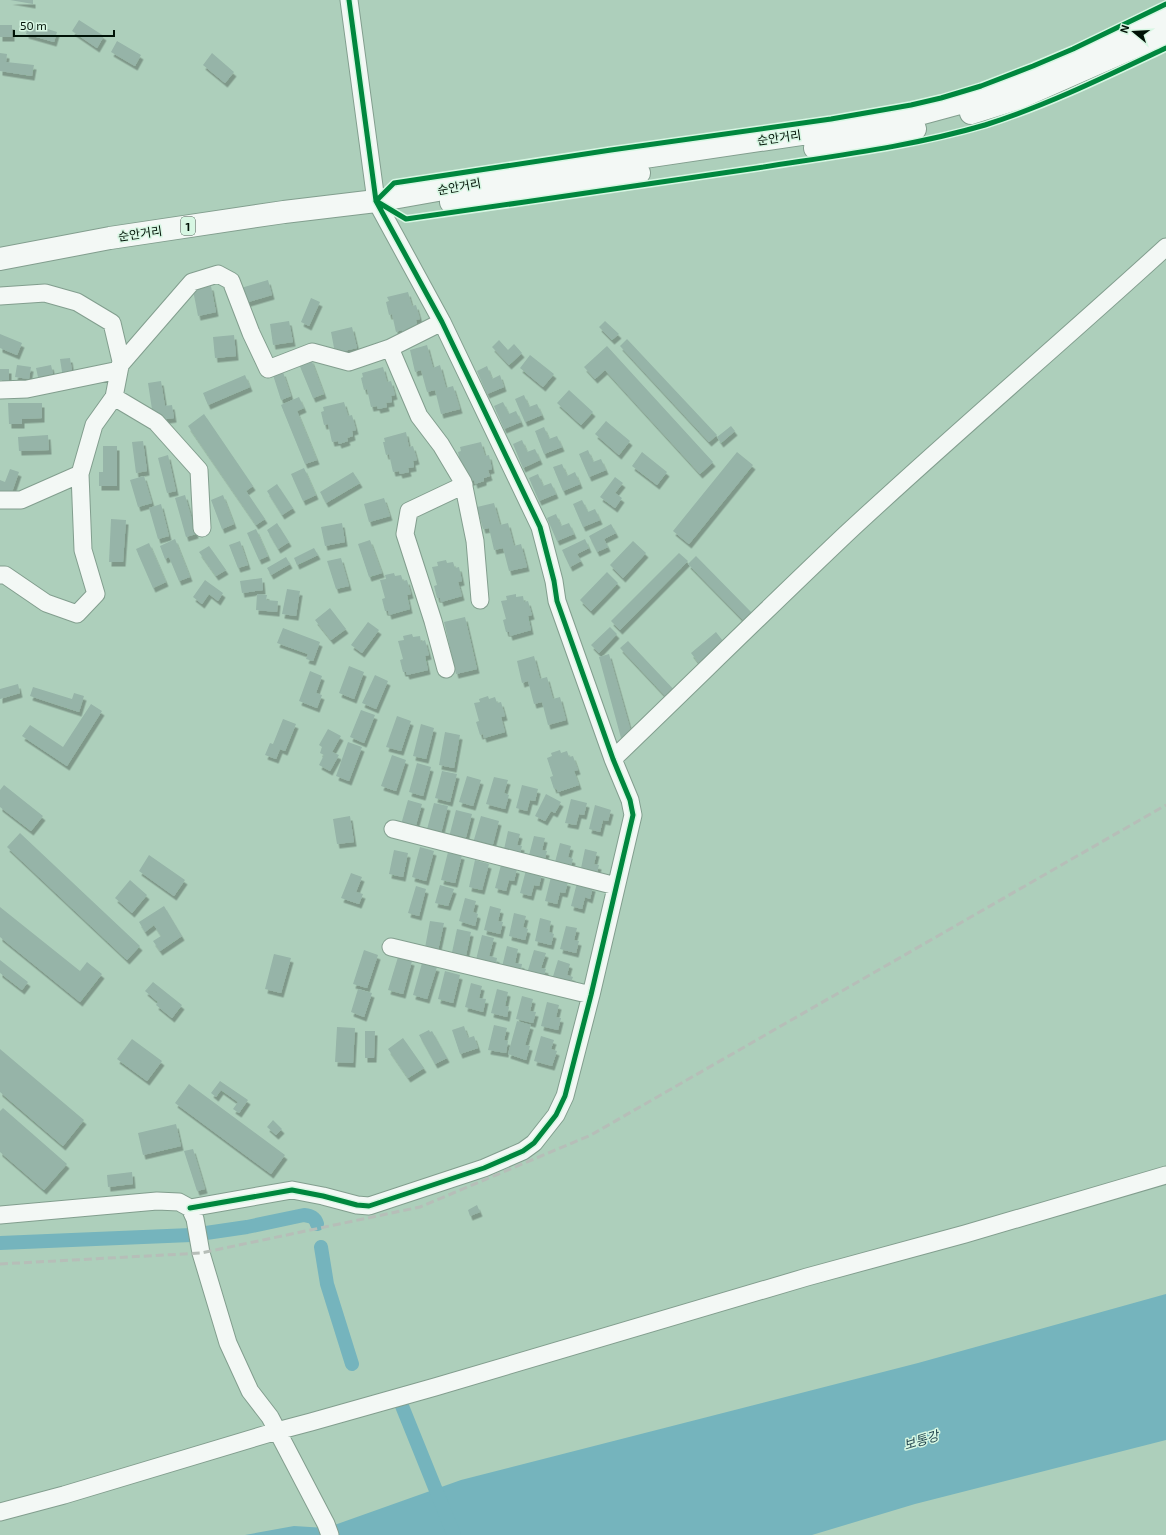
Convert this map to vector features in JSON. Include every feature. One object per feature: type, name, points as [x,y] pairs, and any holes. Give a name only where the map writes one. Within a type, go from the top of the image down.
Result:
[{"type":"main road","name":"순안거리","points":[[0,258],[110,238],[284,212],[376,201],[516,176],[842,128],[912,116],[960,103],[1024,79],[1084,54],[1166,16]]},
{"type":"main road","name":"순안거리","points":[[376,201],[433,205],[678,167],[874,139],[944,122],[1019,98],[1166,33]]},
{"type":"street","points":[[190,1208],[292,1190],[308,1192],[357,1205],[370,1206],[484,1168],[523,1151],[534,1143],[556,1116],[565,1096],[591,995],[633,815],[630,800],[613,759],[558,601],[540,527],[442,322],[376,201],[349,0]]},
{"type":"street","points":[[613,759],[850,530],[946,442],[1107,301],[1166,247]]},
{"type":"street","points":[[0,390],[28,389],[120,368],[192,282],[218,274],[231,281],[251,333],[268,368],[312,352],[349,362],[390,348],[442,322]]},
{"type":"street","points":[[0,296],[45,293],[78,302],[112,323],[121,361],[114,397],[94,424],[80,474],[83,550],[96,594],[77,614],[46,603],[5,575],[0,575]]},
{"type":"street","points":[[390,348],[419,416],[441,445],[463,482],[475,541],[480,600]]},
{"type":"street","points":[[114,397],[156,422],[199,470],[202,528]]},
{"type":"street","points":[[0,500],[21,500],[80,474]]},
{"type":"street","points":[[446,670],[433,621],[405,534],[409,511],[464,485]]},
{"type":"street","points":[[393,829],[616,886]]},
{"type":"street","points":[[391,947],[591,995]]},
{"type":"street","points":[[0,1512],[64,1495],[277,1431],[420,1391],[807,1277],[965,1234],[1166,1175]]},
{"type":"street","points":[[0,1215],[157,1201],[179,1202],[190,1208],[195,1219],[201,1253],[228,1343],[250,1391],[270,1417],[328,1529]]},
{"type":"water","name":"보통강","points":[[1166,1294],[1166,1440],[915,1504],[812,1535],[245,1535],[294,1526],[326,1528],[461,1480],[918,1363]]},
{"type":"building","points":[[10,0],[33,0],[33,4]]},
{"type":"building","points":[[79,20],[104,36],[97,48],[72,31]]},
{"type":"building","points":[[29,23],[57,32],[54,42],[26,34]]},
{"type":"building","points":[[0,25],[12,25],[12,37],[0,37]]},
{"type":"building","points":[[117,41],[141,55],[135,66],[111,52]]},
{"type":"building","points":[[0,53],[7,54],[6,62],[34,65],[32,76],[0,71]]},
{"type":"building","points":[[212,53],[234,72],[225,83],[203,65]]},
{"type":"building","points":[[268,280],[272,295],[245,303],[241,288]]},
{"type":"building","points":[[211,286],[216,312],[198,316],[193,290]]},
{"type":"building","points":[[408,292],[412,306],[416,305],[420,319],[416,320],[417,326],[411,328],[412,331],[403,334],[402,330],[396,332],[392,314],[389,315],[386,302],[389,301],[387,297]]},
{"type":"building","points":[[311,298],[320,302],[309,326],[301,322]]},
{"type":"building","points":[[289,321],[293,342],[273,345],[270,324]]},
{"type":"building","points":[[605,321],[619,334],[612,340],[599,327]]},
{"type":"building","points":[[352,327],[357,348],[335,353],[331,332]]},
{"type":"building","points":[[0,334],[22,343],[17,355],[0,348]]},
{"type":"building","points":[[234,335],[236,356],[215,358],[213,337]]},
{"type":"building","points":[[627,339],[717,435],[709,442],[620,346]]},
{"type":"building","points":[[499,340],[508,350],[514,344],[522,353],[509,365],[492,347]]},
{"type":"building","points":[[427,345],[433,368],[440,365],[446,388],[453,386],[460,409],[441,414],[435,390],[427,392],[421,370],[415,372],[410,350]]},
{"type":"building","points":[[607,346],[713,462],[700,474],[605,370],[595,379],[584,367]]},
{"type":"building","points":[[530,355],[554,374],[543,387],[520,368]]},
{"type":"building","points":[[70,358],[73,377],[63,378],[60,359]]},
{"type":"building","points":[[311,359],[324,394],[313,398],[299,364]]},
{"type":"building","points":[[17,365],[31,367],[29,379],[15,377]]},
{"type":"building","points":[[51,365],[53,374],[38,377],[36,368]]},
{"type":"building","points":[[487,366],[492,379],[500,375],[504,387],[487,394],[477,371]]},
{"type":"building","points":[[383,367],[387,382],[391,381],[395,395],[391,396],[392,402],[386,403],[387,407],[378,409],[377,406],[371,407],[367,389],[364,390],[361,378],[363,377],[362,373]]},
{"type":"building","points":[[0,369],[9,369],[9,386],[2,386],[2,380],[0,380]]},
{"type":"building","points":[[283,372],[291,396],[281,400],[273,375]]},
{"type":"building","points":[[245,375],[250,387],[208,405],[203,393]]},
{"type":"building","points":[[161,381],[165,406],[172,405],[174,418],[160,420],[153,416],[148,383]]},
{"type":"building","points":[[569,390],[593,412],[581,425],[557,403]]},
{"type":"building","points":[[524,395],[529,407],[537,404],[542,415],[525,422],[515,399]]},
{"type":"building","points":[[299,397],[304,408],[297,411],[317,460],[305,464],[281,405]]},
{"type":"building","points":[[344,402],[348,416],[352,415],[356,430],[352,431],[353,436],[347,438],[348,441],[339,444],[338,441],[332,442],[328,424],[324,425],[321,412],[324,411],[323,407]]},
{"type":"building","points":[[503,402],[509,414],[516,411],[521,422],[504,429],[494,406]]},
{"type":"building","points":[[8,403],[42,403],[42,418],[22,419],[22,424],[9,424]]},
{"type":"building","points":[[204,414],[253,486],[246,491],[265,519],[256,525],[188,426]]},
{"type":"building","points":[[606,421],[630,441],[619,455],[595,434]]},
{"type":"building","points":[[731,426],[735,431],[721,443],[717,437]]},
{"type":"building","points":[[544,427],[549,439],[557,436],[562,447],[544,454],[535,431]]},
{"type":"building","points":[[406,432],[409,447],[413,446],[417,460],[413,461],[414,467],[408,468],[409,472],[400,474],[399,471],[393,472],[389,454],[386,455],[383,442],[385,442],[384,438]]},
{"type":"building","points":[[48,435],[49,450],[19,451],[18,437]]},
{"type":"building","points":[[522,440],[527,452],[535,449],[540,460],[523,468],[513,444]]},
{"type":"building","points":[[143,441],[147,471],[136,473],[132,442]]},
{"type":"building","points":[[481,442],[485,456],[489,455],[492,469],[488,470],[490,476],[484,478],[484,481],[475,484],[474,480],[469,482],[464,464],[461,465],[458,452],[461,451],[460,447]]},
{"type":"building","points":[[103,446],[117,446],[117,486],[99,486],[99,472],[103,472]]},
{"type":"building","points":[[588,450],[593,462],[601,459],[606,470],[589,477],[579,454]]},
{"type":"building","points":[[642,452],[667,472],[657,485],[632,466]]},
{"type":"building","points":[[737,452],[753,465],[689,544],[673,531]]},
{"type":"building","points":[[168,455],[176,491],[167,493],[158,458]]},
{"type":"building","points":[[562,464],[567,476],[575,472],[580,484],[563,491],[553,467]]},
{"type":"building","points":[[304,468],[316,495],[303,501],[291,474]]},
{"type":"building","points":[[10,469],[19,472],[11,495],[0,491],[0,480],[5,482]]},
{"type":"building","points":[[353,472],[360,483],[326,503],[320,492]]},
{"type":"building","points":[[538,474],[543,486],[551,483],[556,494],[539,501],[529,478]]},
{"type":"building","points":[[144,476],[152,503],[138,507],[130,480]]},
{"type":"building","points":[[615,477],[623,483],[615,493],[622,498],[615,508],[600,497]]},
{"type":"building","points":[[277,484],[293,508],[282,515],[267,491]]},
{"type":"building","points":[[185,495],[196,534],[186,537],[175,498]]},
{"type":"building","points":[[223,495],[234,524],[222,529],[211,500]]},
{"type":"building","points":[[384,498],[390,516],[369,522],[364,504]]},
{"type":"building","points":[[582,500],[588,512],[595,509],[600,520],[583,527],[573,504]]},
{"type":"building","points":[[494,503],[500,525],[508,523],[514,546],[521,544],[527,567],[509,571],[503,548],[494,550],[489,528],[483,529],[477,507]]},
{"type":"building","points":[[161,504],[169,536],[158,539],[149,508]]},
{"type":"building","points":[[556,514],[561,526],[569,523],[574,534],[557,541],[547,518]]},
{"type":"building","points":[[111,519],[126,520],[123,562],[109,562]]},
{"type":"building","points":[[277,523],[289,542],[278,549],[267,530]]},
{"type":"building","points":[[342,523],[345,542],[325,546],[321,527]]},
{"type":"building","points":[[611,524],[616,533],[604,539],[608,547],[597,552],[589,536]]},
{"type":"building","points":[[256,529],[268,556],[259,560],[247,533]]},
{"type":"building","points":[[175,539],[190,577],[179,581],[169,557],[165,559],[160,546]]},
{"type":"building","points":[[585,539],[589,548],[577,554],[581,561],[570,567],[562,550]]},
{"type":"building","points":[[370,540],[382,573],[369,577],[358,544]]},
{"type":"building","points":[[240,541],[248,565],[238,568],[229,545]]},
{"type":"building","points":[[633,541],[646,553],[623,578],[610,565]]},
{"type":"building","points":[[149,543],[166,582],[153,588],[136,549]]},
{"type":"building","points":[[209,546],[226,570],[216,576],[199,552]]},
{"type":"building","points":[[314,548],[318,555],[297,565],[294,558]]},
{"type":"building","points":[[679,553],[688,561],[620,630],[611,621]]},
{"type":"building","points":[[696,556],[753,614],[745,622],[688,564]]},
{"type":"building","points":[[286,557],[290,564],[271,575],[267,568]]},
{"type":"building","points":[[341,558],[349,586],[336,589],[327,561]]},
{"type":"building","points":[[446,560],[447,563],[453,562],[455,568],[459,567],[462,581],[458,582],[462,596],[441,602],[440,598],[437,598],[434,586],[437,585],[432,567],[438,566],[437,562]]},
{"type":"building","points":[[607,572],[618,583],[591,611],[580,600]]},
{"type":"building","points":[[394,573],[395,576],[401,575],[403,581],[407,580],[411,594],[407,595],[410,609],[389,615],[388,611],[385,611],[382,599],[385,598],[380,580],[386,579],[385,575]]},
{"type":"building","points":[[262,578],[263,590],[242,593],[240,581]]},
{"type":"building","points":[[205,580],[223,593],[218,601],[209,594],[202,604],[193,597]]},
{"type":"building","points":[[287,589],[300,591],[296,616],[282,614]]},
{"type":"building","points":[[257,594],[267,595],[266,600],[278,601],[277,612],[256,610]]},
{"type":"building","points":[[516,594],[516,597],[523,596],[524,602],[528,601],[532,615],[528,616],[531,630],[510,636],[509,632],[506,632],[503,620],[506,619],[501,601],[507,600],[506,596]]},
{"type":"building","points":[[330,608],[346,629],[331,640],[315,620]]},
{"type":"building","points":[[465,617],[477,669],[456,674],[444,622]]},
{"type":"building","points":[[368,622],[379,630],[362,653],[351,645]]},
{"type":"building","points":[[610,627],[617,634],[599,653],[591,645]]},
{"type":"building","points":[[283,628],[320,642],[313,661],[306,659],[308,654],[277,643]]},
{"type":"building","points":[[716,632],[726,645],[701,666],[691,653]]},
{"type":"building","points":[[412,634],[413,637],[420,636],[421,642],[425,640],[429,655],[425,656],[428,670],[407,675],[406,672],[403,672],[400,660],[403,659],[398,641],[404,640],[403,636]]},
{"type":"building","points":[[628,641],[678,694],[670,701],[620,648]]},
{"type":"building","points":[[609,654],[632,735],[621,738],[599,657]]},
{"type":"building","points":[[534,656],[540,679],[547,677],[553,699],[560,697],[566,720],[548,725],[542,702],[534,704],[528,681],[522,683],[517,661]]},
{"type":"building","points":[[349,666],[364,672],[354,699],[339,693]]},
{"type":"building","points":[[310,671],[322,676],[316,693],[322,695],[317,708],[299,701]]},
{"type":"building","points":[[375,675],[388,681],[376,709],[362,703]]},
{"type":"building","points":[[18,684],[20,693],[0,699],[0,689]]},
{"type":"building","points":[[33,687],[72,699],[74,693],[84,696],[79,712],[30,696]]},
{"type":"building","points":[[488,696],[489,699],[495,697],[497,703],[501,702],[505,716],[501,717],[505,732],[484,738],[483,734],[480,735],[476,722],[479,721],[474,703],[480,702],[479,699]]},
{"type":"building","points":[[91,704],[102,711],[67,766],[22,736],[30,725],[63,747]]},
{"type":"building","points":[[361,710],[375,715],[364,743],[350,737]]},
{"type":"building","points":[[397,716],[411,721],[401,751],[386,747]]},
{"type":"building","points":[[283,719],[296,724],[285,751],[280,749],[276,759],[265,755],[270,743],[273,744]]},
{"type":"building","points":[[421,724],[434,728],[426,759],[413,756]]},
{"type":"building","points":[[328,729],[341,736],[332,752],[339,755],[330,771],[319,765],[324,755],[320,753],[322,747],[319,745]]},
{"type":"building","points":[[445,732],[460,735],[454,768],[439,765]]},
{"type":"building","points":[[348,742],[362,747],[349,781],[336,776]]},
{"type":"building","points":[[560,750],[561,753],[567,751],[569,757],[573,756],[578,770],[574,771],[579,785],[558,792],[556,788],[554,789],[550,777],[553,776],[547,758],[552,756],[551,753]]},
{"type":"building","points":[[392,755],[406,760],[396,791],[381,786]]},
{"type":"building","points":[[417,763],[431,767],[423,796],[409,792]]},
{"type":"building","points":[[442,771],[457,774],[450,802],[435,798]]},
{"type":"building","points":[[467,776],[481,780],[473,806],[459,802]]},
{"type":"building","points":[[494,777],[508,780],[504,793],[509,795],[505,809],[486,804]]},
{"type":"building","points":[[4,785],[43,816],[31,831],[0,807],[0,790]]},
{"type":"building","points":[[522,785],[538,789],[535,801],[530,800],[527,811],[516,808]]},
{"type":"building","points":[[546,794],[561,802],[555,813],[551,811],[545,821],[535,816]]},
{"type":"building","points":[[571,799],[587,803],[584,815],[579,814],[576,825],[565,823]]},
{"type":"building","points":[[408,800],[422,804],[414,832],[400,828]]},
{"type":"building","points":[[434,803],[448,806],[440,837],[426,833]]},
{"type":"building","points":[[595,805],[611,810],[608,821],[603,820],[600,832],[589,829]]},
{"type":"building","points":[[456,810],[472,814],[465,841],[449,837]]},
{"type":"building","points":[[350,816],[354,842],[337,844],[333,819]]},
{"type":"building","points":[[481,816],[499,821],[492,848],[473,843]]},
{"type":"building","points":[[508,831],[520,834],[517,845],[522,846],[519,858],[503,854]]},
{"type":"building","points":[[20,833],[140,946],[127,960],[7,847]]},
{"type":"building","points":[[534,836],[545,838],[542,850],[547,851],[544,863],[528,859]]},
{"type":"building","points":[[560,843],[571,846],[568,857],[573,859],[570,870],[554,866]]},
{"type":"building","points":[[420,847],[434,851],[426,881],[412,877]]},
{"type":"building","points":[[585,849],[597,852],[594,864],[599,865],[596,877],[580,873]]},
{"type":"building","points":[[394,850],[408,853],[403,877],[389,874]]},
{"type":"building","points":[[448,852],[462,855],[455,883],[441,880]]},
{"type":"building","points":[[149,855],[185,880],[174,896],[139,871]]},
{"type":"building","points":[[475,860],[489,864],[482,890],[469,887]]},
{"type":"building","points":[[501,865],[517,869],[514,881],[509,880],[506,891],[495,888]]},
{"type":"building","points":[[526,870],[542,874],[539,886],[534,885],[531,896],[520,893]]},
{"type":"building","points":[[351,873],[362,877],[356,892],[363,894],[359,904],[341,898]]},
{"type":"building","points":[[551,877],[568,882],[565,893],[560,892],[557,904],[545,901]]},
{"type":"building","points":[[130,880],[147,895],[132,913],[115,898]]},
{"type":"building","points":[[577,883],[593,887],[590,899],[585,897],[582,909],[571,906]]},
{"type":"building","points":[[440,885],[454,889],[448,906],[435,903]]},
{"type":"building","points":[[416,886],[426,889],[419,916],[408,913]]},
{"type":"building","points":[[465,898],[476,901],[473,912],[478,914],[475,926],[459,921]]},
{"type":"building","points":[[164,906],[182,936],[160,951],[153,941],[161,936],[154,925],[145,932],[139,922]]},
{"type":"building","points":[[490,906],[501,909],[498,921],[503,922],[500,934],[484,930]]},
{"type":"building","points":[[0,907],[80,971],[87,962],[102,974],[80,1002],[0,937]]},
{"type":"building","points":[[514,913],[526,916],[523,927],[528,929],[525,940],[509,936]]},
{"type":"building","points":[[540,918],[551,921],[549,932],[554,934],[551,945],[535,941]]},
{"type":"building","points":[[430,921],[444,923],[437,955],[424,953]]},
{"type":"building","points":[[566,926],[577,928],[574,940],[579,941],[576,953],[560,949]]},
{"type":"building","points":[[457,929],[471,932],[465,960],[451,957]]},
{"type":"building","points":[[482,935],[494,938],[489,956],[497,958],[495,969],[475,964]]},
{"type":"building","points":[[507,946],[518,949],[515,963],[522,964],[520,975],[501,971]]},
{"type":"building","points":[[364,950],[378,955],[367,988],[353,984]]},
{"type":"building","points":[[534,950],[546,953],[541,968],[546,969],[542,981],[526,977]]},
{"type":"building","points":[[274,954],[291,958],[281,993],[265,989]]},
{"type":"building","points":[[398,957],[412,961],[403,994],[388,990]]},
{"type":"building","points":[[0,960],[28,982],[22,990],[0,973]]},
{"type":"building","points":[[558,960],[570,964],[567,975],[573,977],[569,987],[551,983]]},
{"type":"building","points":[[422,963],[437,967],[427,999],[413,995]]},
{"type":"building","points":[[445,971],[460,975],[453,1003],[438,999]]},
{"type":"building","points":[[153,982],[182,1005],[172,1018],[156,1005],[158,1002],[145,991]]},
{"type":"building","points":[[471,983],[482,986],[479,998],[486,999],[483,1012],[465,1007]]},
{"type":"building","points":[[358,989],[372,993],[364,1017],[351,1012]]},
{"type":"building","points":[[497,989],[508,992],[505,1006],[509,1007],[507,1017],[491,1013]]},
{"type":"building","points":[[522,996],[533,999],[530,1011],[536,1012],[533,1023],[516,1019]]},
{"type":"building","points":[[547,1002],[559,1005],[556,1017],[561,1018],[558,1030],[541,1026]]},
{"type":"building","points":[[517,1021],[531,1025],[525,1045],[530,1046],[526,1060],[508,1054]]},
{"type":"building","points":[[494,1025],[507,1028],[504,1040],[508,1041],[506,1053],[488,1050]]},
{"type":"building","points":[[464,1026],[468,1038],[474,1036],[478,1048],[460,1054],[452,1030]]},
{"type":"building","points":[[337,1027],[355,1028],[353,1063],[335,1062]]},
{"type":"building","points":[[429,1030],[430,1032],[432,1031],[447,1058],[435,1064],[419,1035]]},
{"type":"building","points":[[365,1031],[375,1031],[374,1058],[365,1058]]},
{"type":"building","points":[[541,1036],[554,1040],[551,1049],[557,1051],[552,1066],[534,1061]]},
{"type":"building","points":[[403,1038],[424,1068],[408,1078],[388,1049]]},
{"type":"building","points":[[132,1039],[162,1061],[147,1081],[117,1059]]},
{"type":"building","points":[[0,1049],[84,1120],[63,1146],[0,1092]]},
{"type":"building","points":[[220,1081],[248,1100],[239,1113],[233,1109],[238,1102],[221,1090],[216,1097],[211,1093]]},
{"type":"building","points":[[189,1084],[285,1155],[271,1174],[175,1103]]},
{"type":"building","points":[[3,1108],[67,1164],[44,1190],[0,1152],[0,1111]]},
{"type":"building","points":[[273,1120],[282,1129],[276,1135],[267,1127]]},
{"type":"building","points":[[176,1124],[181,1146],[143,1155],[138,1133]]},
{"type":"building","points":[[193,1149],[205,1189],[197,1191],[184,1151]]},
{"type":"building","points":[[132,1172],[133,1184],[108,1187],[107,1175]]},
{"type":"building","points":[[477,1205],[480,1212],[470,1216],[468,1210]]},
{"type":"waterway","points":[[206,1233],[247,1227],[304,1215],[312,1217],[317,1224]]},
{"type":"waterway","points":[[0,1243],[191,1235]]},
{"type":"waterway","points":[[321,1247],[327,1284],[352,1364]]},
{"type":"waterway","points":[[402,1406],[454,1535]]},
{"type":"railway","points":[[0,1264],[201,1253],[420,1207],[591,1135],[1166,805]]},
{"type":"cycle path","points":[[190,1208],[292,1190],[357,1205],[369,1206],[484,1168],[523,1151],[534,1143],[556,1115],[565,1096],[591,995],[633,815],[630,800],[613,759],[557,601],[554,581],[540,527],[442,322],[376,201],[349,0]]},
{"type":"cycle path","points":[[1166,4],[1073,49],[1033,66],[981,86],[941,98],[911,105],[831,119],[611,150],[394,183],[376,201],[406,219],[713,175],[900,145],[957,133],[1008,117],[1077,90],[1166,48]]}]
